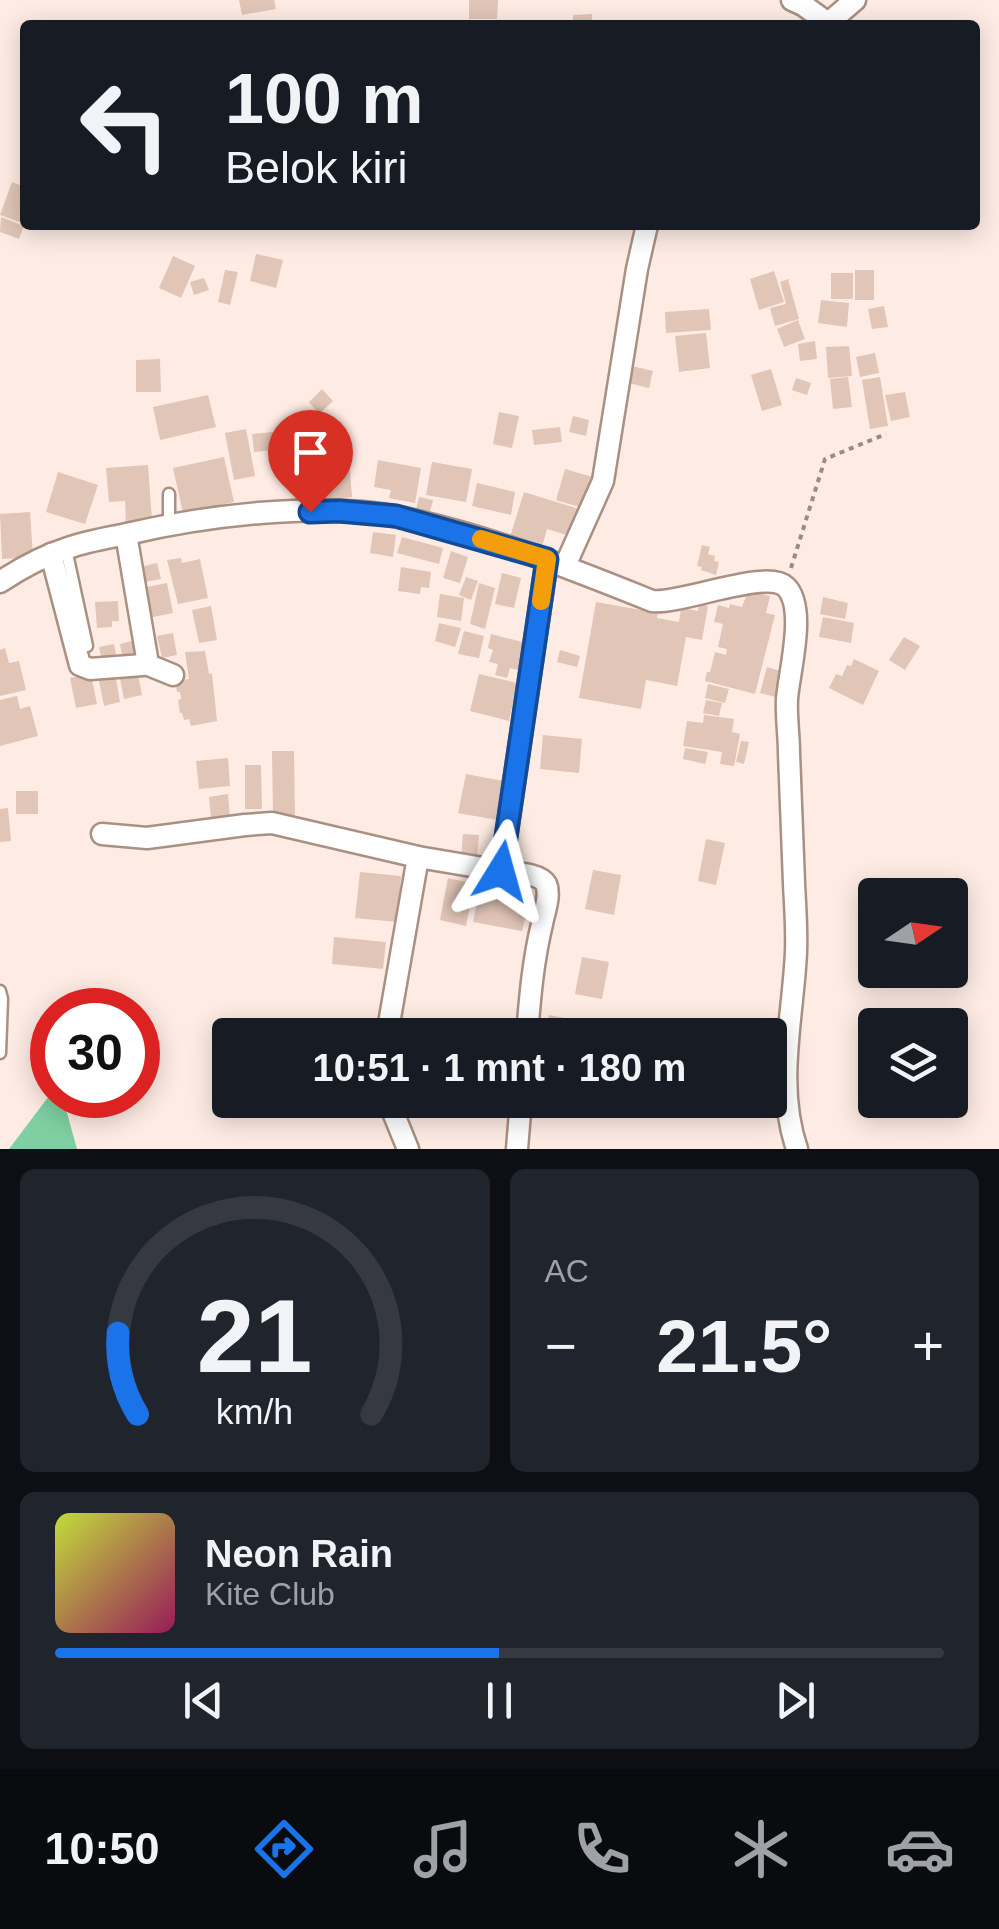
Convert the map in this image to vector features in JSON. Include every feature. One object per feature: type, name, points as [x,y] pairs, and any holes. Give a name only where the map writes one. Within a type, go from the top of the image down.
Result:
[{"type":"street","points":[[792,0],[822,20]]},
{"type":"street","points":[[832,20],[856,0]]},
{"type":"street","points":[[501,871],[556,562],[602,481],[646,230]]},
{"type":"street","points":[[0,582],[58,551],[169,524],[280,512],[339,511],[396,516],[556,562],[652,601],[664,603],[700,592],[764,581],[786,586],[794,600],[796,630],[787,701],[796,949],[785,1088],[788,1125],[797,1149]]},
{"type":"street","points":[[126,534],[146,664]]},
{"type":"street","points":[[58,551],[80,666],[146,664],[173,675]]},
{"type":"street","points":[[102,834],[147,838],[272,824],[544,880],[547,898],[533,960],[528,1018]]},
{"type":"street","points":[[390,1018],[418,857]]},
{"type":"street","points":[[395,1118],[408,1149]]},
{"type":"street","points":[[517,1149],[520,1118]]},
{"type":"lane","points":[[169,494],[169,524]]},
{"type":"lane","points":[[58,551],[86,646]]},
{"type":"lane","points":[[0,991],[0,1053]]},
{"type":"path","points":[[786,586],[825,459],[886,434]]},
{"type":"green space","points":[[32,1118],[68,1118],[77,1149],[9,1149]]},
{"type":"building","points":[[239,0],[274,0],[276,9],[242,15]]},
{"type":"building","points":[[469,0],[498,0],[497,19],[469,19]]},
{"type":"building","points":[[592,14],[592,20],[573,20],[573,15]]},
{"type":"building","points":[[12,182],[20,185],[20,222],[0,215]]},
{"type":"building","points":[[1,217],[20,224],[22,230],[19,239],[0,232]]},
{"type":"building","points":[[256,254],[283,260],[276,288],[250,281]]},
{"type":"building","points":[[173,256],[195,266],[181,298],[159,288]]},
{"type":"building","points":[[225,270],[238,272],[230,305],[218,302]]},
{"type":"building","points":[[855,270],[874,270],[874,300],[855,300]]},
{"type":"building","points":[[774,271],[784,302],[759,310],[750,279]]},
{"type":"building","points":[[831,273],[853,273],[853,299],[831,299]]},
{"type":"building","points":[[204,278],[209,290],[194,295],[190,282]]},
{"type":"building","points":[[788,279],[799,319],[775,326],[770,308],[786,304],[780,282]]},
{"type":"building","points":[[821,300],[849,303],[847,327],[818,323]]},
{"type":"building","points":[[884,306],[888,327],[872,329],[868,309]]},
{"type":"building","points":[[709,309],[711,330],[666,333],[665,312]]},
{"type":"building","points":[[798,320],[805,339],[784,347],[777,329]]},
{"type":"building","points":[[706,333],[710,368],[679,372],[675,336]]},
{"type":"building","points":[[815,341],[817,359],[800,361],[798,344]]},
{"type":"building","points":[[849,346],[852,376],[828,378],[826,347]]},
{"type":"building","points":[[875,353],[879,373],[860,377],[856,357]]},
{"type":"building","points":[[160,359],[161,392],[136,392],[136,360]]},
{"type":"building","points":[[632,366],[653,371],[649,388],[628,383]]},
{"type":"building","points":[[771,369],[782,405],[762,411],[751,375]]},
{"type":"building","points":[[848,377],[852,407],[833,409],[830,379]]},
{"type":"building","points":[[880,377],[888,426],[870,429],[862,380]]},
{"type":"building","points":[[796,378],[811,383],[807,395],[792,390]]},
{"type":"building","points":[[322,389],[333,401],[319,414],[309,402]]},
{"type":"building","points":[[905,392],[910,417],[891,421],[885,395]]},
{"type":"building","points":[[208,395],[216,427],[160,440],[153,407]]},
{"type":"building","points":[[499,412],[519,416],[512,448],[493,444]]},
{"type":"building","points":[[573,416],[589,420],[586,436],[569,432]]},
{"type":"building","points":[[560,427],[562,442],[534,445],[532,430]]},
{"type":"building","points":[[311,428],[314,455],[292,458],[288,431]]},
{"type":"building","points":[[246,429],[255,476],[234,480],[225,433]]},
{"type":"building","points":[[283,431],[285,449],[254,452],[252,434]]},
{"type":"building","points":[[224,457],[234,502],[183,513],[173,468]]},
{"type":"building","points":[[275,460],[312,460],[312,475],[275,475]]},
{"type":"building","points":[[378,460],[421,468],[415,503],[389,498],[391,490],[374,487]]},
{"type":"building","points":[[432,462],[472,469],[466,502],[426,495]]},
{"type":"building","points":[[148,465],[152,520],[126,522],[125,501],[109,502],[106,468]]},
{"type":"building","points":[[565,469],[593,477],[583,508],[556,500]]},
{"type":"building","points":[[350,470],[352,497],[324,500],[321,473]]},
{"type":"building","points":[[58,472],[98,485],[85,524],[46,512]]},
{"type":"building","points":[[477,483],[515,492],[511,515],[472,506]]},
{"type":"building","points":[[524,492],[579,509],[570,536],[547,529],[542,547],[510,537]]},
{"type":"building","points":[[419,497],[433,500],[430,512],[416,509]]},
{"type":"building","points":[[30,512],[33,557],[2,559],[0,514]]},
{"type":"building","points":[[373,532],[396,535],[393,557],[370,553]]},
{"type":"building","points":[[402,537],[443,548],[439,564],[397,553]]},
{"type":"building","points":[[702,545],[710,547],[708,554],[719,562],[716,575],[697,566]]},
{"type":"building","points":[[451,551],[468,557],[460,583],[443,578]]},
{"type":"building","points":[[181,558],[182,563],[200,559],[208,598],[178,604],[167,560]]},
{"type":"building","points":[[157,563],[161,579],[139,583],[136,568]]},
{"type":"building","points":[[401,567],[431,572],[429,588],[421,587],[420,594],[398,591]]},
{"type":"building","points":[[502,573],[521,578],[514,608],[495,604]]},
{"type":"building","points":[[466,577],[478,581],[471,600],[459,595]]},
{"type":"building","points":[[167,583],[173,613],[148,618],[142,588]]},
{"type":"building","points":[[479,583],[495,588],[485,629],[470,624]]},
{"type":"building","points":[[748,591],[770,596],[766,613],[775,615],[755,694],[705,681],[715,652],[726,655],[727,649],[718,647],[723,624],[714,622],[718,605],[742,607]]},
{"type":"building","points":[[440,594],[464,598],[461,621],[437,617]]},
{"type":"building","points":[[823,597],[848,603],[845,619],[820,614]]},
{"type":"building","points":[[118,601],[119,621],[112,621],[112,627],[97,628],[95,602]]},
{"type":"building","points":[[596,602],[658,611],[657,618],[679,622],[681,608],[698,611],[699,604],[708,606],[702,640],[686,637],[677,686],[646,680],[641,709],[579,698]]},
{"type":"building","points":[[211,606],[217,640],[199,643],[192,610]]},
{"type":"building","points":[[823,617],[854,623],[851,643],[819,637]]},
{"type":"building","points":[[439,623],[461,628],[455,647],[435,641]]},
{"type":"building","points":[[464,631],[484,636],[479,658],[458,654]]},
{"type":"building","points":[[173,633],[177,655],[162,658],[157,636]]},
{"type":"building","points":[[491,634],[526,643],[518,670],[510,668],[507,678],[495,675],[498,664],[489,662],[493,650],[488,648]]},
{"type":"building","points":[[904,637],[920,646],[905,670],[889,660]]},
{"type":"building","points":[[136,640],[141,658],[123,662],[120,644]]},
{"type":"building","points":[[114,644],[117,660],[103,664],[99,647]]},
{"type":"building","points":[[5,648],[9,663],[19,661],[26,690],[0,696],[0,650]]},
{"type":"building","points":[[560,650],[580,656],[577,667],[557,662]]},
{"type":"building","points":[[205,651],[209,674],[212,673],[217,721],[191,726],[180,713],[180,692],[175,681],[189,679],[185,652]]},
{"type":"building","points":[[854,659],[879,671],[863,705],[829,688],[836,674],[842,676]]},
{"type":"building","points":[[767,667],[787,673],[779,698],[760,693]]},
{"type":"building","points":[[137,670],[142,695],[124,699],[119,674]]},
{"type":"building","points":[[115,673],[120,702],[104,706],[98,676]]},
{"type":"building","points":[[91,674],[97,704],[76,708],[70,678]]},
{"type":"building","points":[[479,674],[517,683],[509,721],[470,711]]},
{"type":"building","points":[[708,684],[729,689],[725,703],[705,698]]},
{"type":"building","points":[[17,696],[20,709],[30,706],[38,736],[0,746],[0,700]]},
{"type":"building","points":[[706,700],[722,703],[719,716],[703,713]]},
{"type":"building","points":[[704,715],[734,719],[732,732],[740,734],[734,766],[720,764],[722,752],[683,746],[687,721],[703,723]]},
{"type":"building","points":[[543,735],[582,739],[579,773],[540,769]]},
{"type":"building","points":[[741,741],[749,742],[744,764],[736,762]]},
{"type":"building","points":[[685,748],[708,752],[705,764],[683,759]]},
{"type":"building","points":[[272,751],[294,751],[295,815],[273,815]]},
{"type":"building","points":[[228,758],[230,786],[199,789],[196,761]]},
{"type":"building","points":[[245,765],[261,765],[262,809],[245,809]]},
{"type":"building","points":[[466,774],[504,781],[497,820],[458,813]]},
{"type":"building","points":[[16,791],[38,791],[38,814],[16,814]]},
{"type":"building","points":[[228,794],[230,816],[211,818],[209,797]]},
{"type":"building","points":[[8,808],[11,841],[0,842],[0,809]]},
{"type":"building","points":[[463,834],[479,835],[477,858],[461,858]]},
{"type":"building","points":[[706,839],[725,843],[716,885],[698,881]]},
{"type":"building","points":[[593,870],[621,875],[614,915],[585,909]]},
{"type":"building","points":[[360,872],[401,876],[397,922],[355,918]]},
{"type":"building","points":[[448,878],[474,884],[466,926],[440,920]]},
{"type":"building","points":[[481,882],[531,894],[522,931],[473,922]]},
{"type":"building","points":[[334,937],[386,942],[383,969],[332,964]]},
{"type":"building","points":[[582,957],[609,962],[602,999],[575,994]]},
{"type":"slow traffic","points":[[481,539],[547,559],[541,601]]},
{"type":"route","points":[[310,512],[396,516],[547,559],[501,871]]}]
